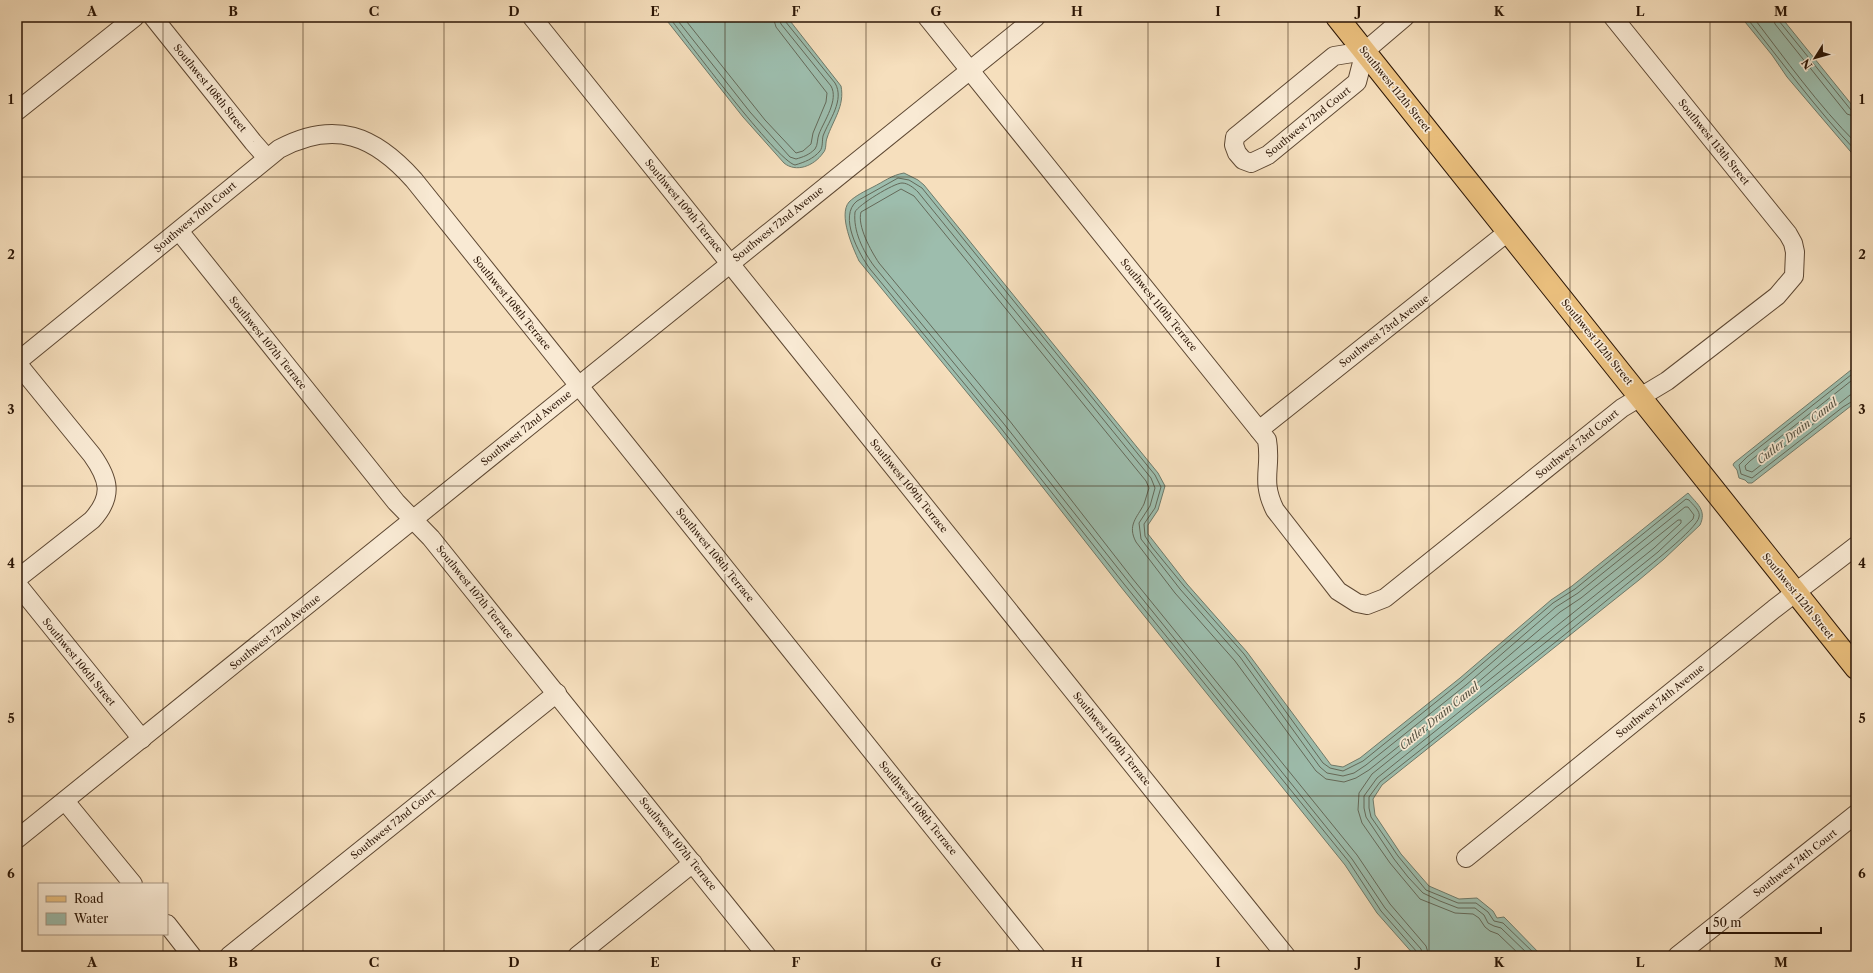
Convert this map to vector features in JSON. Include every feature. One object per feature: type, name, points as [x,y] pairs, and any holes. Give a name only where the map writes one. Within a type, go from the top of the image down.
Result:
[{"type":"main road","name":"Southwest 112th Street","points":[[1337,17],[1365,50],[1856,668]]},
{"type":"street","points":[[17,111],[135,17]]},
{"type":"street","name":"Southwest 108th Street","points":[[153,17],[267,158]]},
{"type":"street","name":"Southwest 109th Terrace","points":[[532,17],[1286,956]]},
{"type":"street","name":"Southwest 110th Terrace","points":[[927,17],[1267,440],[1269,449],[1267,488],[1269,499],[1275,510],[1338,591],[1357,603]]},
{"type":"street","name":"Southwest 72nd Avenue","points":[[17,839],[1036,17]]},
{"type":"street","name":"Southwest 72nd Court","points":[[1365,50],[1357,82],[1268,155],[1251,163],[1243,160],[1237,153],[1234,145],[1235,138],[1249,124],[1334,56],[1365,50],[1405,17]]},
{"type":"street","name":"Southwest 113th Street","points":[[1613,17],[1788,234],[1793,243],[1795,252],[1794,276]]},
{"type":"street","name":"Southwest 70th Court","points":[[17,362],[267,158],[293,142],[308,137],[339,135],[361,139],[379,148],[392,157]]},
{"type":"street","name":"Southwest 108th Terrace","points":[[392,157],[414,180],[1036,956]]},
{"type":"street","name":"Southwest 107th Terrace","points":[[178,231],[396,502],[431,538],[557,693],[767,956]]},
{"type":"street","name":"Southwest 73rd Avenue","points":[[1259,430],[1509,231]]},
{"type":"street","name":"Southwest 73rd Court","points":[[1357,603],[1367,605],[1384,598],[1622,408],[1667,381],[1765,306],[1787,286],[1794,276]]},
{"type":"street","points":[[17,362],[100,466],[107,488],[106,500],[100,511],[92,520],[17,579]]},
{"type":"street","name":"Southwest 74th Avenue","points":[[1466,858],[1795,592],[1856,546]]},
{"type":"street","name":"Southwest 106th Street","points":[[17,584],[142,739]]},
{"type":"street","name":"Southwest 72nd Court","points":[[229,956],[557,693]]},
{"type":"street","points":[[64,801],[132,883]]},
{"type":"street","name":"Southwest 74th Court","points":[[1677,956],[1856,814]]},
{"type":"street","points":[[577,956],[693,863]]},
{"type":"street","points":[[168,925],[192,956]]},
{"type":"water","points":[[664,17],[787,17],[841,86],[842,93],[838,113],[827,138],[825,150],[819,158],[810,165],[799,168],[789,166],[784,163],[743,117]]},
{"type":"water","points":[[1741,17],[1781,17],[1856,110],[1856,158],[1787,77],[1772,55]]},
{"type":"water","name":"Cutler Drain Canal","points":[[904,173],[918,180],[924,185],[1158,473],[1165,486],[1158,510],[1148,525],[1148,534],[1187,584],[1247,652],[1331,765],[1343,767],[1360,758],[1460,678],[1551,600],[1572,586],[1688,493],[1698,504],[1702,511],[1702,520],[1700,525],[1664,559],[1382,785],[1373,799],[1375,815],[1401,854],[1429,886],[1459,899],[1477,898],[1493,911],[1497,918],[1504,917],[1542,956],[1415,956],[1377,913],[1345,865],[1121,587],[997,429],[859,261],[853,248],[846,223],[846,208],[849,202],[860,194],[892,177]]},
{"type":"water","name":"Cutler Drain Canal","points":[[1856,366],[1856,402],[1752,483],[1748,483],[1739,478],[1737,470],[1733,465],[1734,463]]}]
